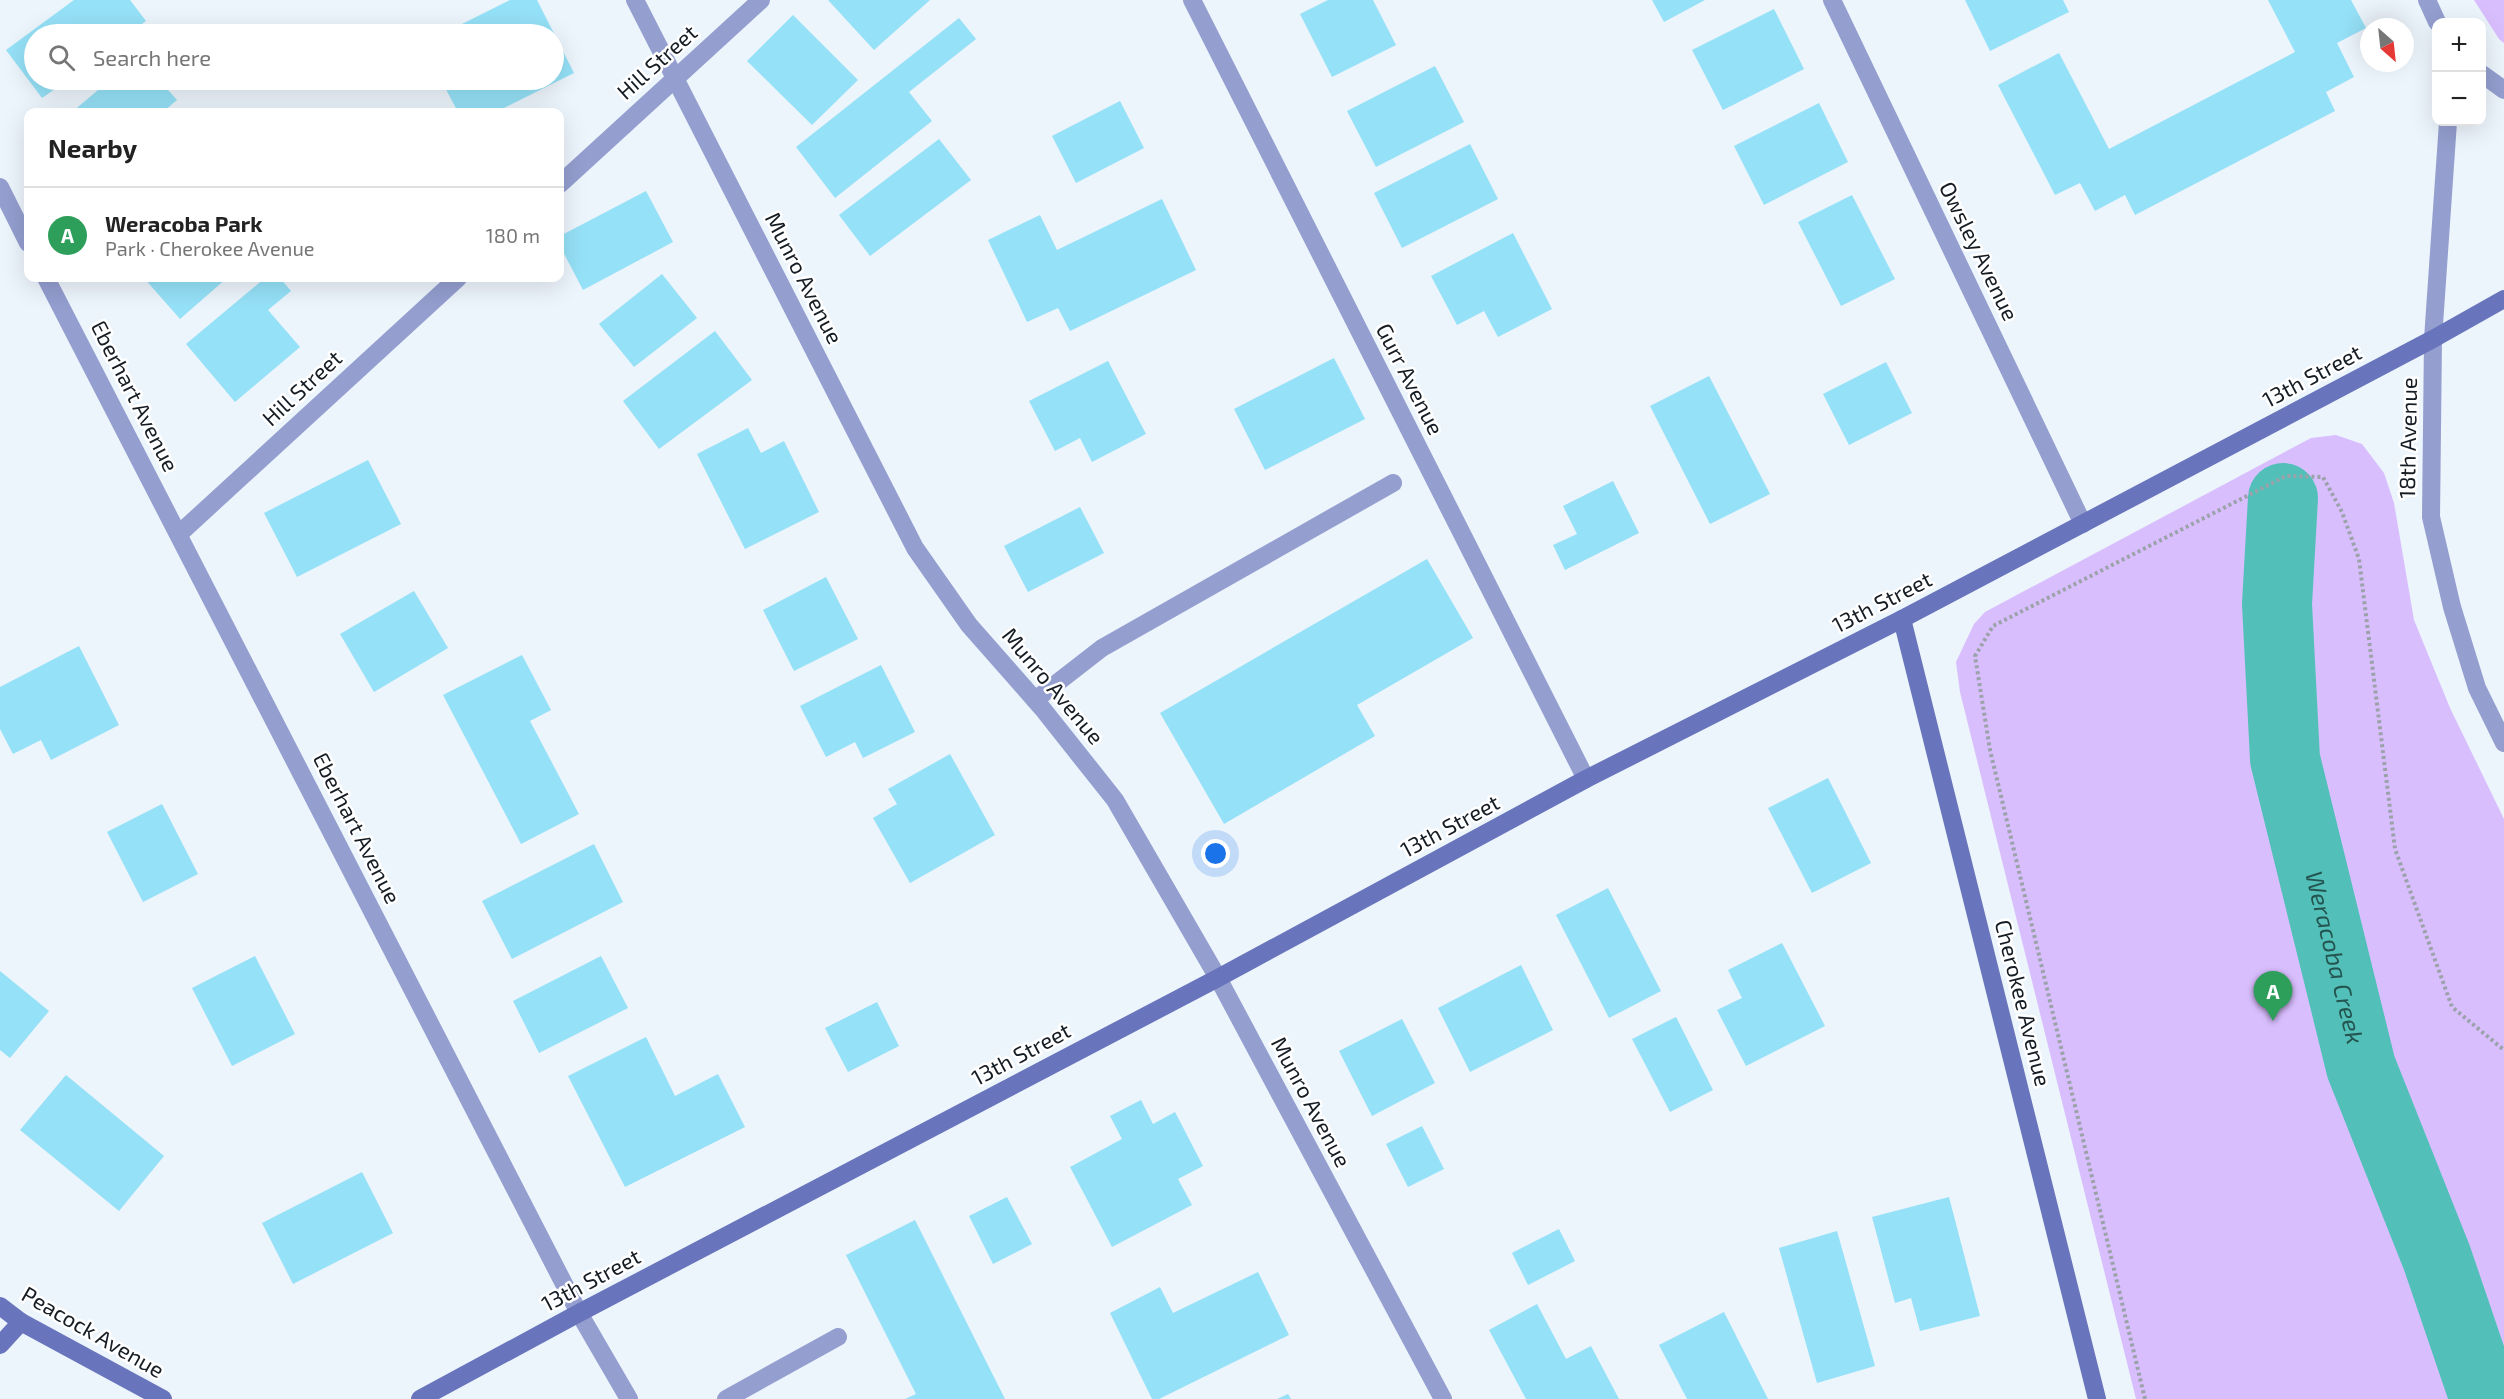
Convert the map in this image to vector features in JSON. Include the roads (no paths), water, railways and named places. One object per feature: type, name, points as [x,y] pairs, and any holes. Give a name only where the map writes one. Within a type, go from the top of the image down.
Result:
[{"type":"main road","name":"13th Street","points":[[420,1399],[579,1312],[1218,978],[1586,779],[1902,619],[2433,339],[2504,299]]},
{"type":"main road","name":"Cherokee Avenue","points":[[1902,619],[2097,1399]]},
{"type":"main road","name":"Peacock Avenue","points":[[0,1306],[21,1322],[164,1399]]},
{"type":"main road","points":[[0,1345],[21,1322]]},
{"type":"street","name":"Munro Avenue","points":[[635,0],[915,548],[969,626],[1035,700],[1115,800],[1218,978],[1443,1399]]},
{"type":"street","name":"Hill Street","points":[[564,180],[761,0]]},
{"type":"street","name":"Gurr Avenue","points":[[1192,0],[1586,779]]},
{"type":"street","name":"Owsley Avenue","points":[[1832,0],[2083,524]]},
{"type":"street","points":[[2427,0],[2436,18]]},
{"type":"street","points":[[2486,77],[2504,90]]},
{"type":"street","name":"18th Avenue","points":[[2448,126],[2433,339],[2431,517],[2452,608],[2477,688],[2504,743]]},
{"type":"street","points":[[0,187],[24,235]]},
{"type":"street","name":"Eberhart Avenue","points":[[48,282],[579,1312],[629,1399]]},
{"type":"street","name":"Hill Street","points":[[179,534],[454,282]]},
{"type":"street","points":[[1035,700],[1102,648],[1393,483]]},
{"type":"street","points":[[726,1399],[838,1337]]},
{"type":"waterway","name":"Weracoba Creek","points":[[2283,498],[2277,604],[2285,759],[2361,1067],[2437,1258],[2485,1399]]},
{"type":"place","name":"Weracoba Park","points":[[2273,1021]]}]
